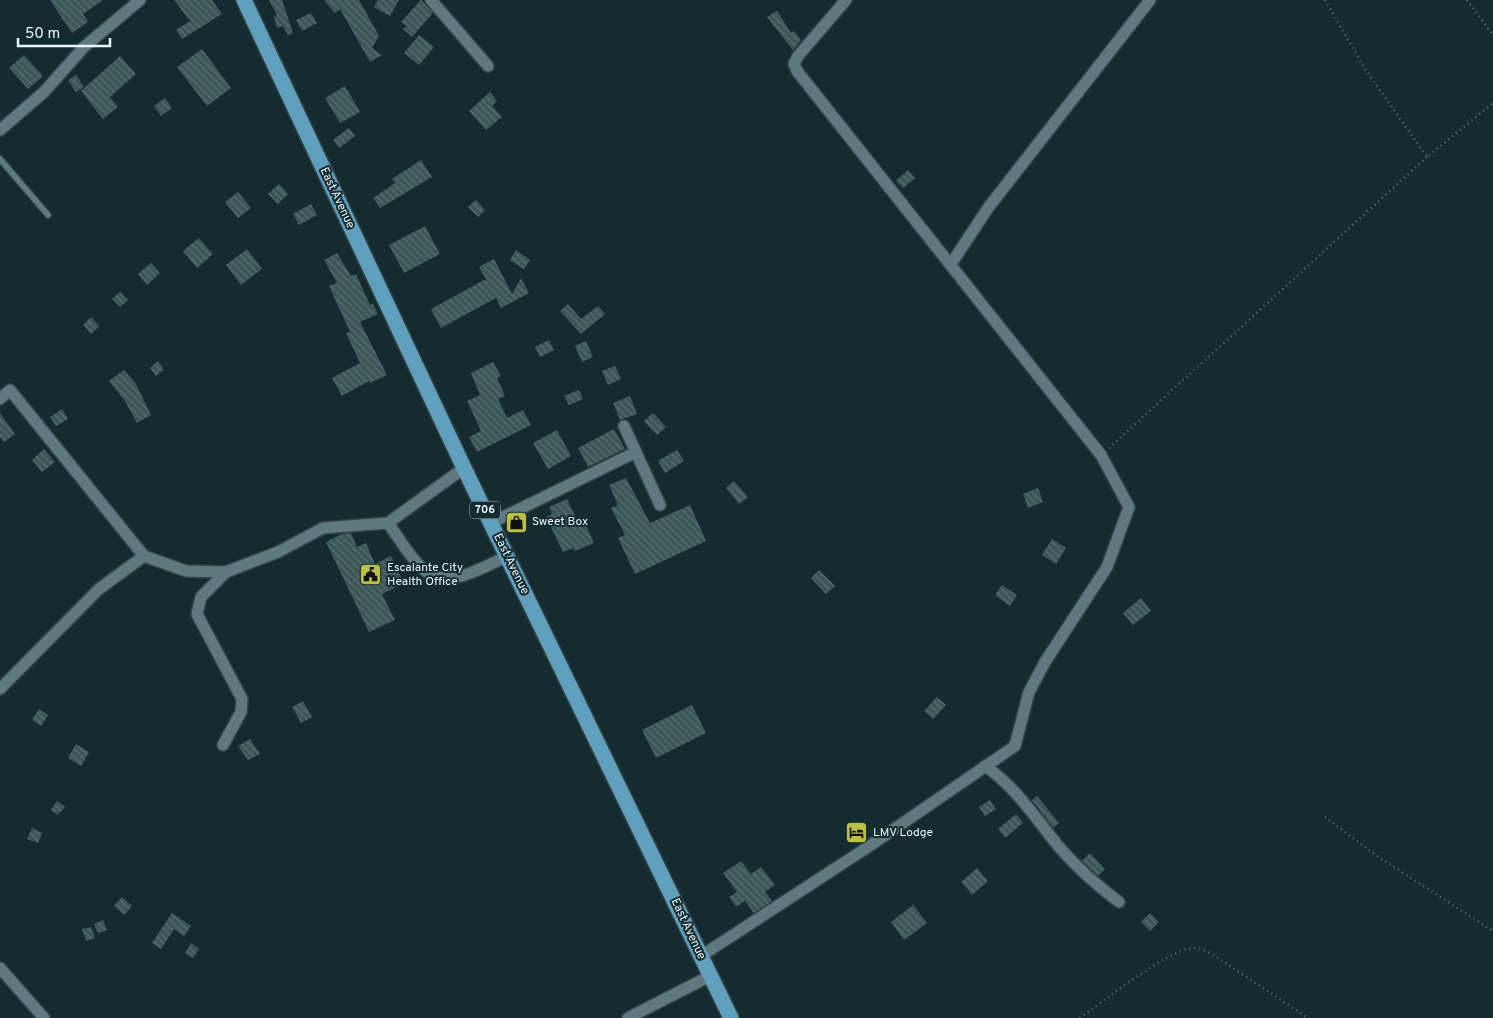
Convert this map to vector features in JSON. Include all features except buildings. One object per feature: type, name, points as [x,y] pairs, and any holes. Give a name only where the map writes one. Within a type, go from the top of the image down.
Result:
[{"type":"main road","name":"East Avenue","points":[[244,0],[464,468],[731,1018]]},
{"type":"street","points":[[0,130],[44,92],[84,46],[140,0]]},
{"type":"street","points":[[431,0],[488,66]]},
{"type":"street","points":[[701,956],[863,850],[1015,746],[1029,692],[1045,662],[1108,567],[1129,507],[1101,455],[1051,395],[951,264],[806,83],[794,64],[798,56],[846,0]]},
{"type":"street","points":[[951,264],[988,208],[1121,41],[1150,0]]},
{"type":"street","points":[[0,399],[10,390],[144,556],[186,571],[226,572],[278,552],[323,528],[388,523],[464,468]]},
{"type":"street","points":[[624,426],[660,505]]},
{"type":"street","points":[[492,523],[636,452]]},
{"type":"street","points":[[388,523],[424,570],[440,579],[460,576],[508,556]]},
{"type":"street","points":[[0,689],[99,589],[144,556]]},
{"type":"street","points":[[224,745],[241,712],[242,699],[196,614],[201,597],[226,572]]},
{"type":"street","points":[[985,766],[1003,778],[1062,850],[1092,881],[1119,902]]},
{"type":"street","points":[[0,968],[44,1018]]},
{"type":"street","points":[[628,1018],[710,976]]},
{"type":"lane","points":[[0,159],[48,215]]},
{"type":"path","points":[[1325,0],[1365,69],[1427,157]]},
{"type":"path","points":[[1467,0],[1493,34]]},
{"type":"path","points":[[1101,455],[1427,157],[1493,103]]},
{"type":"path","points":[[1325,817],[1377,856],[1493,931]]},
{"type":"path","points":[[1080,1018],[1165,959],[1191,948],[1201,948],[1308,1018]]},
{"type":"place","name":"Sweet Box","points":[[516,522]]},
{"type":"place","name":"Escalante City Health Office","points":[[371,575]]},
{"type":"place","name":"LMV Lodge","points":[[857,833]]}]
